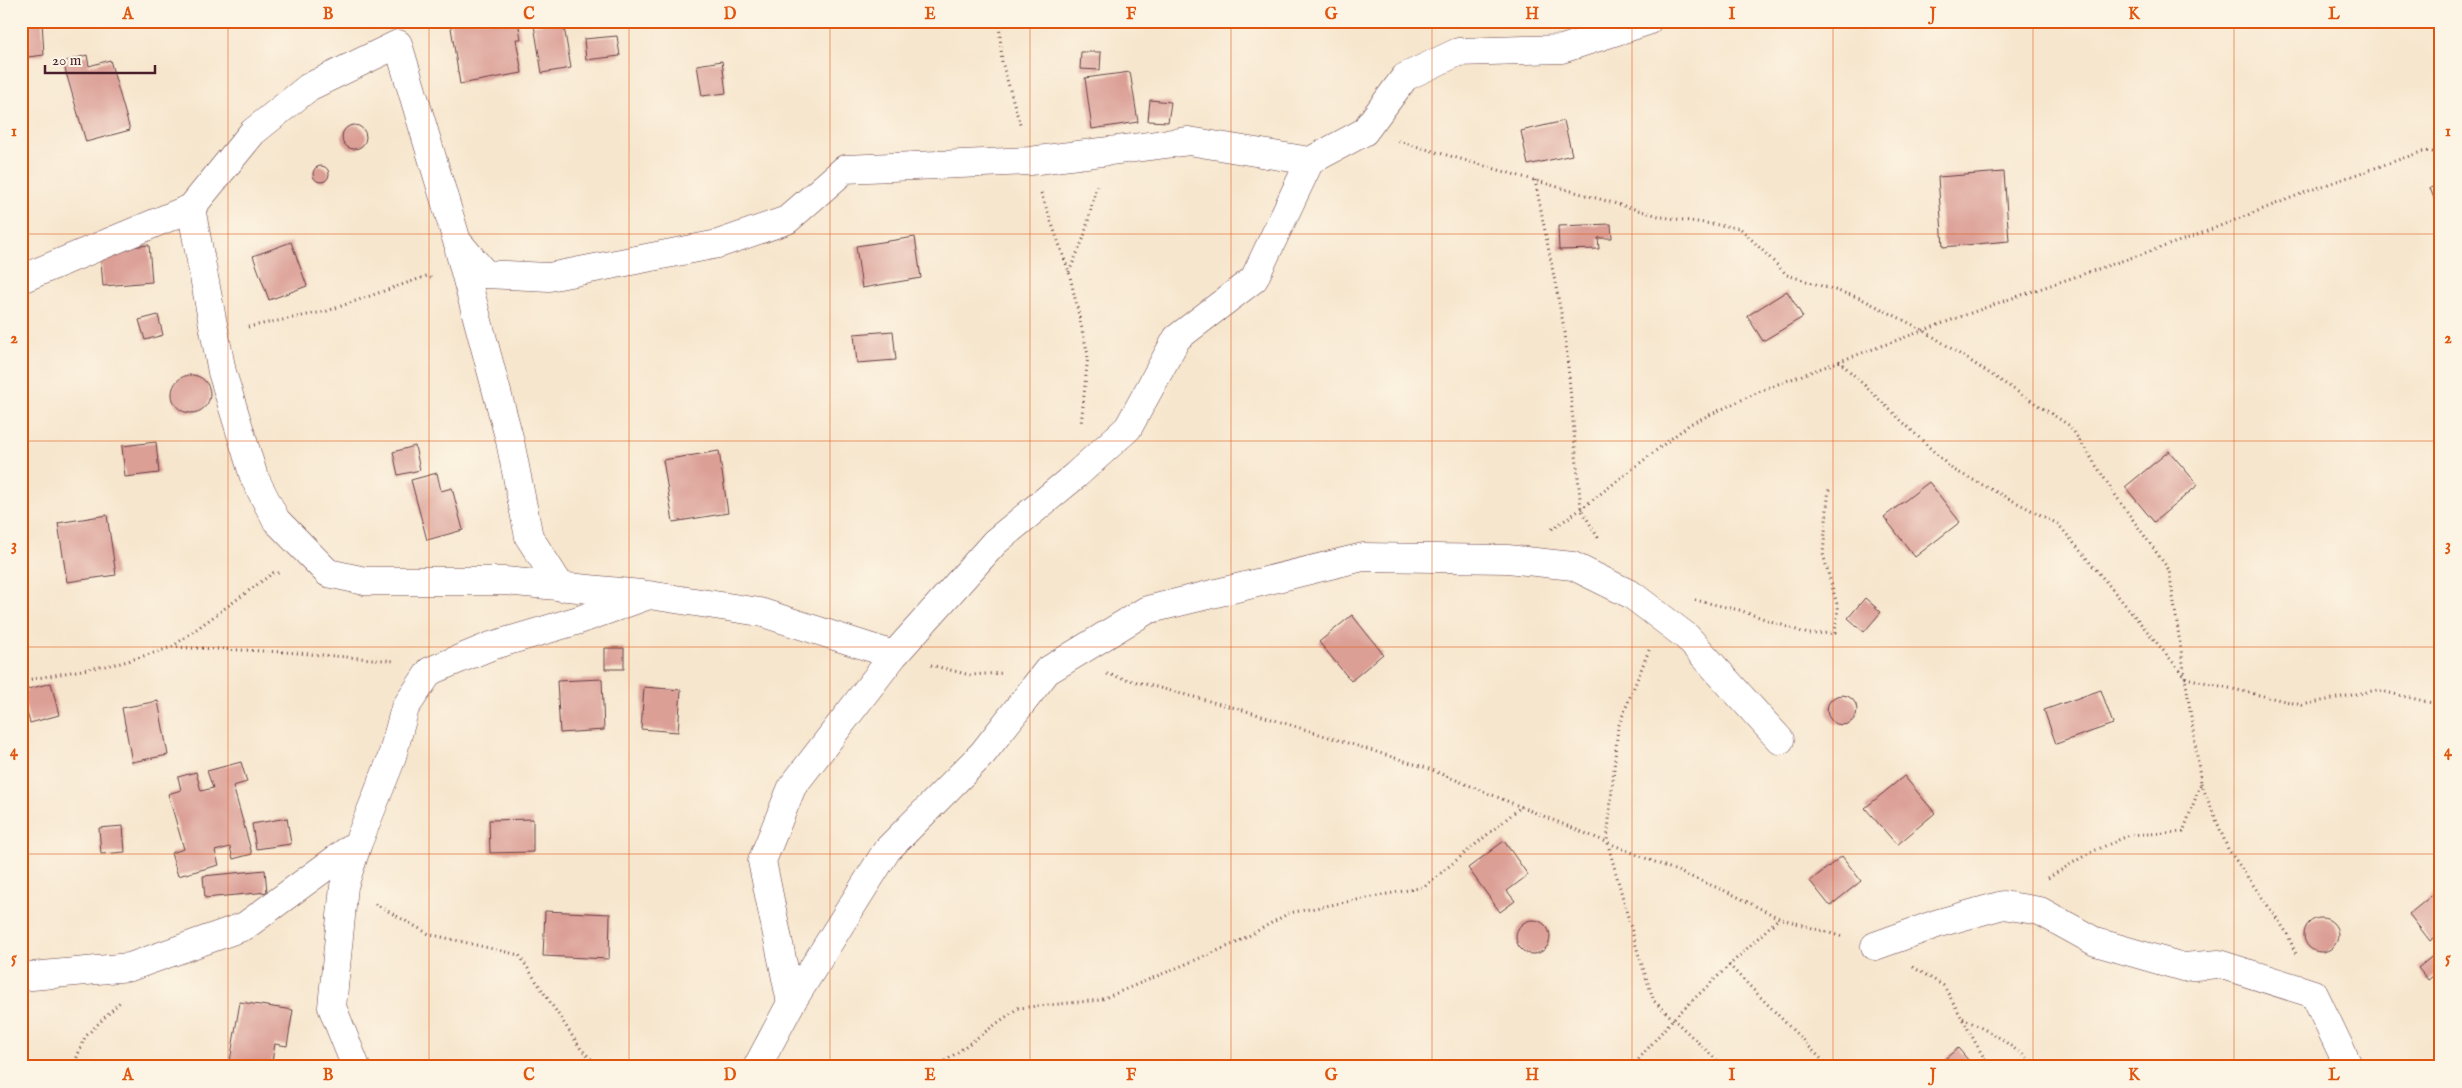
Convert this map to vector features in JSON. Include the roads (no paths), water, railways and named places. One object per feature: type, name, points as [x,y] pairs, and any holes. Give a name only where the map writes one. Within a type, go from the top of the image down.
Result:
[{"type":"street","points":[[1562,49],[1599,21]]},
{"type":"street","points":[[791,1003],[762,861],[792,787],[894,655],[995,542],[1076,475],[1128,428],[1177,338],[1254,279],[1310,161],[1364,132],[1405,78],[1458,52],[1562,49],[1648,21]]},
{"type":"street","points":[[21,279],[192,208],[253,132],[309,88],[398,44],[457,241],[510,441],[529,537],[561,587]]},
{"type":"street","points":[[457,241],[484,274],[549,277],[718,244],[787,220],[846,169],[1030,161],[1189,141],[1310,161]]},
{"type":"street","points":[[192,208],[222,372],[254,476],[276,520],[328,573],[364,581],[505,581],[650,595],[760,612],[894,655]]},
{"type":"street","points":[[757,1067],[791,1003],[887,850],[983,753],[1047,670],[1147,610],[1363,557],[1508,559],[1573,566],[1632,595],[1687,637],[1780,740]]},
{"type":"street","points":[[356,1067],[332,1007],[344,886],[358,843],[391,760],[405,708],[430,671],[491,646],[579,620],[650,595]]},
{"type":"street","points":[[21,977],[130,966],[245,926],[358,843]]},
{"type":"street","points":[[1875,946],[1939,923],[2003,905],[2040,912],[2096,942],[2183,967],[2219,964],[2314,994],[2349,1067]]}]
